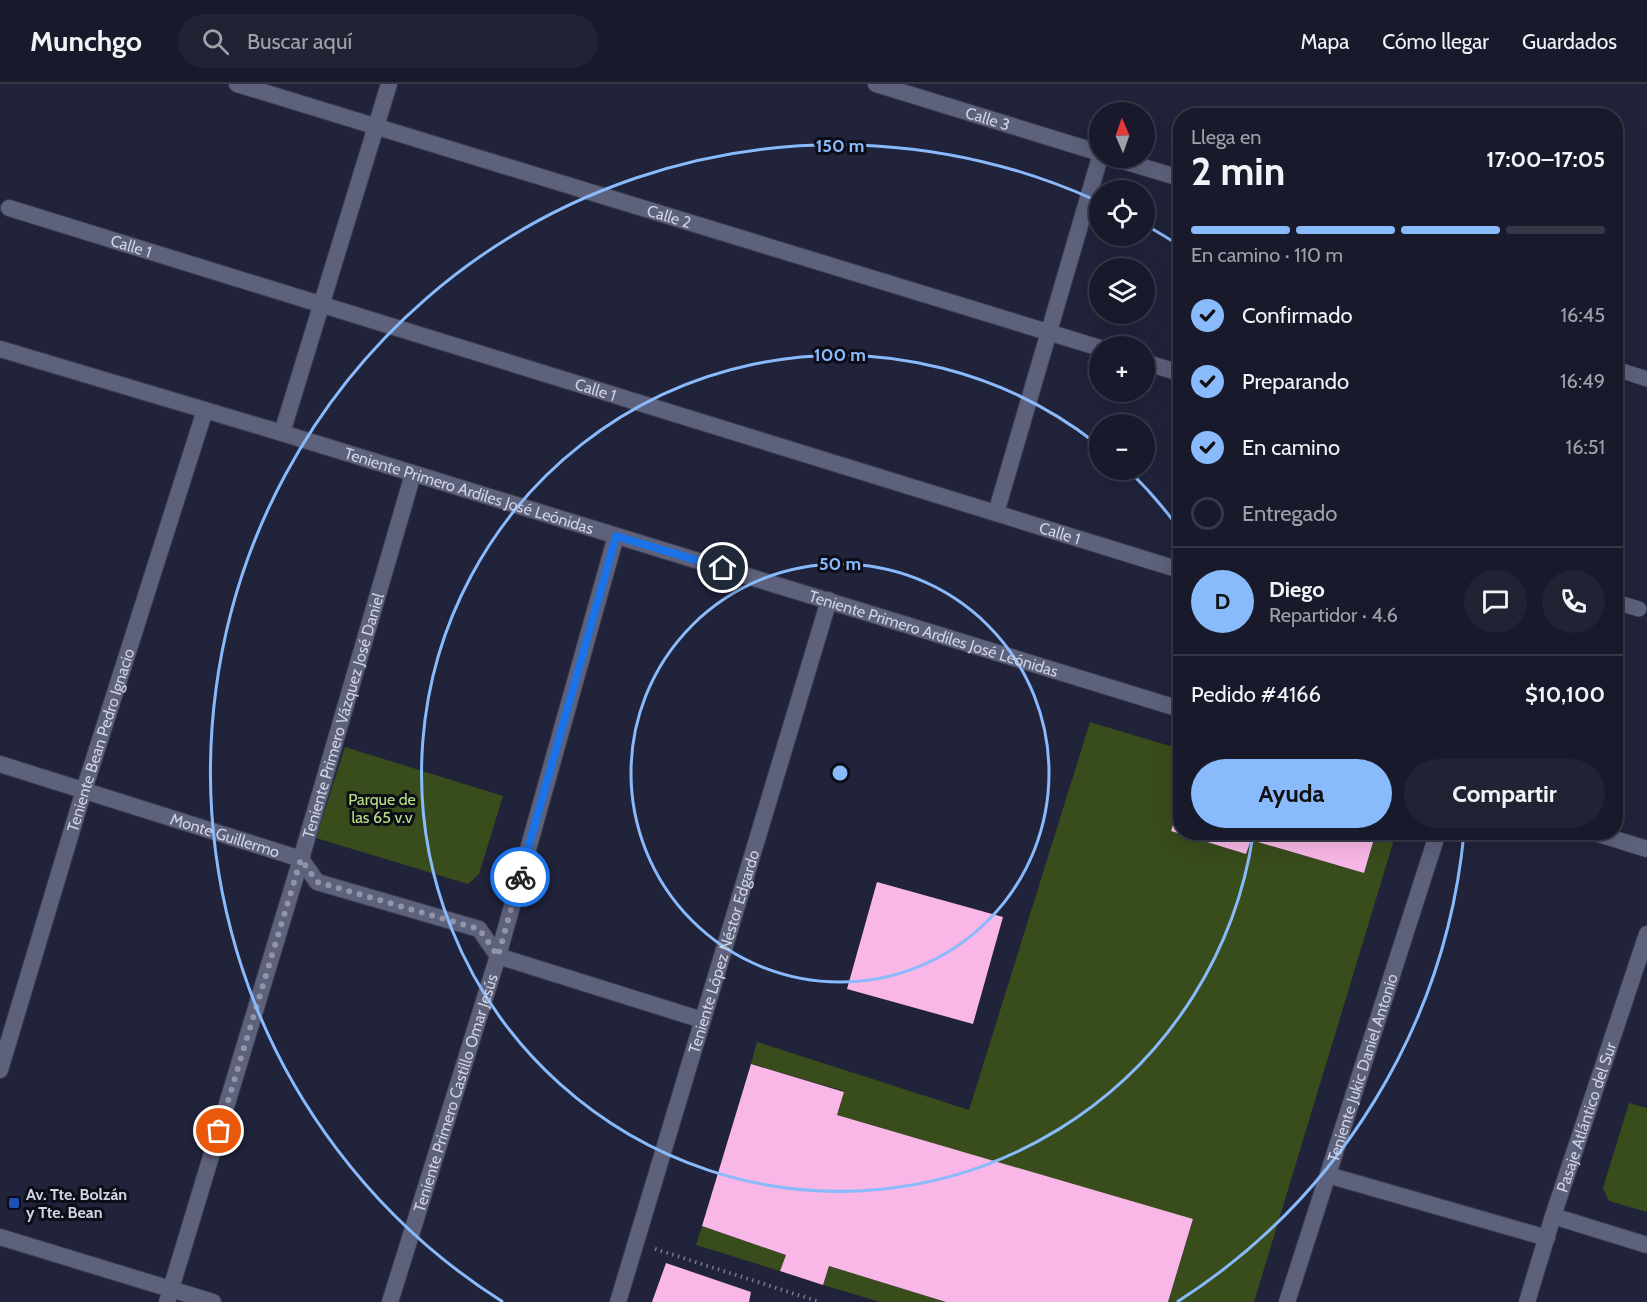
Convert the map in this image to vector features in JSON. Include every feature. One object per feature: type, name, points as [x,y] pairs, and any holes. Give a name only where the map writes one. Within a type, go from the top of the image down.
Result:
[{"type":"street","name":"Calle 2","points":[[237,84],[1089,345]]},
{"type":"street","points":[[282,433],[389,84]]},
{"type":"street","name":"Calle 3","points":[[876,84],[1089,152]]},
{"type":"street","points":[[996,513],[1096,168]]},
{"type":"street","points":[[1146,168],[1173,176]]},
{"type":"street","name":"Calle 1","points":[[9,208],[1173,568]]},
{"type":"street","name":"Teniente Primero Ardiles José Leónidas","points":[[0,349],[282,433],[1173,707]]},
{"type":"street","points":[[1155,365],[1173,371]]},
{"type":"street","name":"Teniente Bean Pedro Ignacio","points":[[0,1070],[84,790],[205,410]]},
{"type":"street","name":"Teniente Primero Vázquez José Daniel","points":[[169,1296],[301,859],[413,474]]},
{"type":"street","name":"Teniente Primero Castillo Omar Jesús","points":[[390,1302],[498,956],[616,536]]},
{"type":"street","name":"Teniente López Néstor Edgardo","points":[[618,1302],[829,600]]},
{"type":"street","name":"Monte Guillermo","points":[[0,764],[301,859],[317,882],[479,929],[498,956]]},
{"type":"street","name":"Teniente Jukic Daniel Antonio","points":[[1287,1302],[1434,840]]},
{"type":"street","points":[[1618,840],[1647,849]]},
{"type":"street","name":"Pasaje Atlántico del Sur","points":[[1527,1302],[1647,934]]},
{"type":"street","points":[[498,956],[702,1020]]},
{"type":"street","points":[[1328,1175],[1547,1238]]},
{"type":"street","points":[[1554,1216],[1647,1245]]},
{"type":"street","points":[[0,1237],[169,1296],[213,1302]]},
{"type":"lane","points":[[1623,371],[1647,379]]},
{"type":"lane","points":[[1623,604],[1639,609]]},
{"type":"path","points":[[636,1243],[820,1302]]},
{"type":"green space","points":[[1090,722],[1173,747],[1173,840],[1201,840],[1246,854],[1251,840],[1364,873],[1374,840],[1394,840],[1254,1302],[1168,1302],[1193,1220],[837,1115],[844,1091],[751,1064],[757,1042],[969,1110]]},
{"type":"green space","name":"Parque de las 65 v.v","points":[[345,747],[503,796],[479,874],[468,884],[316,838]]},
{"type":"green space","points":[[1629,1103],[1647,1108],[1647,1212],[1609,1201],[1603,1188]]},
{"type":"green space","points":[[702,1226],[786,1255],[780,1271],[696,1245]]},
{"type":"green space","points":[[829,1266],[946,1302],[880,1302],[823,1285]]},
{"type":"building","points":[[1200,840],[1251,840],[1246,854]]},
{"type":"building","points":[[1251,840],[1374,840],[1364,873]]},
{"type":"building","points":[[877,882],[1003,917],[973,1024],[847,989]]},
{"type":"building","points":[[751,1064],[844,1092],[837,1115],[1193,1219],[1168,1302],[946,1302],[829,1266],[823,1285],[780,1271],[786,1255],[702,1226]]},
{"type":"building","points":[[666,1263],[751,1292],[749,1302],[652,1302]]},
{"type":"way so far","points":[[219,1131],[301,859],[317,882],[479,929],[498,956],[520,877]]},
{"type":"place","name":"Av. Tte. Bolzán y Tte. Bean","points":[[14,1203]]},
{"type":"route","points":[[520,877],[616,536],[723,568]]}]
